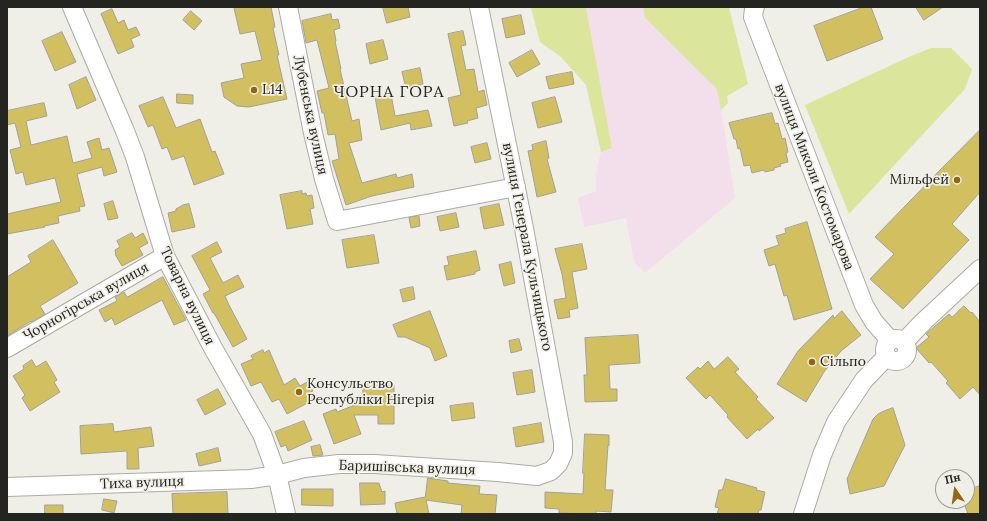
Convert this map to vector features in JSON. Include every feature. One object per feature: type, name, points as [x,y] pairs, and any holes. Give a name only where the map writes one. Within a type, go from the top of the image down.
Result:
[{"type":"street","name":"Товарна вулиця","points":[[72,7],[135,157],[165,256],[213,348],[262,434],[277,475],[286,514]]},
{"type":"street","name":"Лубенська вулиця","points":[[288,7],[313,133],[324,179],[337,221],[516,187]]},
{"type":"street","name":"вулиця Генерала Кульчицького","points":[[479,7],[516,187],[563,442],[563,453],[558,464],[551,471],[537,476]]},
{"type":"street","name":"вулиця Миколи Костомарова","points":[[755,7],[753,17],[864,305],[874,322],[893,346]]},
{"type":"street","name":"Чорногірська вулиця","points":[[7,348],[165,256]]},
{"type":"street","points":[[803,514],[822,455],[836,422],[864,380],[893,346],[923,322],[980,269]]},
{"type":"street","name":"Баришівська вулиця","points":[[277,475],[304,468],[332,465],[374,464],[537,476]]},
{"type":"street","name":"Тиха вулиця","points":[[7,487],[251,479],[277,475]]},
{"type":"shaded area","points":[[586,7],[643,7],[645,18],[718,89],[735,198],[645,273],[634,262],[626,218],[584,227],[578,198],[596,191],[596,172],[601,152],[612,148]]},
{"type":"green space","points":[[532,7],[586,7],[612,148],[601,152],[586,85],[561,57],[540,42]]},
{"type":"green space","points":[[643,7],[729,7],[748,84],[727,96],[728,103],[721,110],[717,89],[645,18]]},
{"type":"green space","points":[[931,48],[951,48],[972,69],[965,89],[849,214],[805,105]]},
{"type":"building","points":[[271,7],[275,27],[273,28],[279,55],[277,55],[287,99],[249,107],[237,106],[224,97],[221,83],[244,78],[241,64],[262,60],[255,31],[240,34],[234,8]]},
{"type":"building","points":[[383,7],[408,7],[410,17],[387,23]]},
{"type":"building","points":[[864,7],[871,7],[883,39],[827,61],[814,26]]},
{"type":"building","points":[[916,7],[943,7],[924,20]]},
{"type":"building","points":[[112,9],[118,23],[124,20],[128,30],[136,27],[140,35],[131,39],[134,47],[118,54],[101,14]]},
{"type":"building","points":[[191,11],[202,21],[194,30],[183,20]]},
{"type":"building","points":[[331,14],[332,20],[338,19],[340,28],[334,30],[335,41],[352,121],[359,119],[362,140],[349,143],[362,183],[396,174],[397,178],[412,174],[414,187],[372,196],[346,205],[332,161],[339,159],[335,134],[328,135],[324,113],[322,113],[317,91],[329,88],[317,40],[306,43],[302,21]]},
{"type":"building","points":[[521,15],[525,34],[506,38],[502,19]]},
{"type":"building","points":[[463,31],[466,45],[461,46],[466,70],[474,69],[478,92],[484,90],[487,105],[476,108],[478,118],[467,121],[468,123],[454,126],[448,98],[461,95],[448,34]]},
{"type":"building","points":[[62,32],[76,62],[55,71],[42,41]]},
{"type":"building","points":[[383,40],[388,59],[370,64],[366,44]]},
{"type":"building","points":[[532,50],[540,64],[517,77],[509,63]]},
{"type":"building","points":[[420,68],[423,84],[406,88],[402,72]]},
{"type":"building","points":[[572,72],[574,84],[549,89],[546,77]]},
{"type":"building","points":[[86,77],[96,100],[77,109],[69,85]]},
{"type":"building","points":[[177,94],[193,95],[193,104],[177,103]]},
{"type":"building","points":[[391,94],[395,116],[428,110],[432,126],[411,130],[410,123],[381,130],[375,97]]},
{"type":"building","points":[[163,97],[176,128],[200,119],[212,152],[215,151],[224,174],[194,185],[184,156],[172,160],[167,147],[162,149],[153,125],[148,127],[139,106]]},
{"type":"building","points":[[555,97],[562,122],[538,128],[532,103]]},
{"type":"building","points":[[44,103],[47,116],[26,121],[31,145],[67,136],[73,163],[92,158],[87,142],[99,138],[102,150],[109,148],[117,172],[104,176],[102,167],[77,174],[85,206],[79,207],[80,211],[58,216],[59,223],[7,234],[7,214],[61,202],[55,178],[26,185],[23,172],[16,174],[10,150],[21,147],[15,123],[7,125],[7,111]]},
{"type":"building","points":[[772,113],[775,124],[778,123],[782,139],[785,138],[788,152],[786,153],[788,162],[780,164],[781,166],[774,168],[774,170],[765,172],[764,170],[752,173],[750,165],[744,166],[740,148],[738,149],[736,139],[734,139],[729,123]]},
{"type":"building","points":[[980,130],[980,192],[952,224],[969,240],[903,309],[870,279],[894,254],[875,237]]},
{"type":"building","points":[[546,141],[549,158],[547,159],[556,192],[537,197],[528,151],[533,150],[532,145]]},
{"type":"building","points":[[487,143],[491,159],[475,163],[471,147]]},
{"type":"building","points":[[302,191],[302,194],[306,193],[307,196],[312,195],[314,208],[310,209],[313,224],[287,229],[280,195]]},
{"type":"building","points":[[113,201],[118,218],[108,220],[104,204]]},
{"type":"building","points":[[189,204],[195,227],[172,232],[168,213],[176,211],[176,209],[183,205]]},
{"type":"building","points":[[499,204],[504,225],[484,229],[480,208]]},
{"type":"building","points":[[456,213],[459,227],[440,231],[437,217]]},
{"type":"building","points":[[419,216],[420,226],[411,228],[409,218]]},
{"type":"building","points":[[807,222],[832,309],[794,320],[787,295],[784,296],[775,264],[769,266],[764,250],[779,245],[776,236],[786,233],[785,229]]},
{"type":"building","points":[[132,233],[135,238],[143,233],[148,243],[139,248],[143,255],[122,266],[116,256],[115,250],[120,247],[117,241]]},
{"type":"building","points":[[374,235],[379,263],[347,268],[342,240]]},
{"type":"building","points":[[53,240],[78,283],[40,306],[45,314],[7,336],[7,277],[31,262],[28,256]]},
{"type":"building","points":[[217,242],[222,252],[210,258],[223,283],[238,275],[244,287],[225,296],[247,339],[233,347],[203,294],[210,290],[192,256]]},
{"type":"building","points":[[582,244],[587,269],[572,272],[578,308],[569,310],[570,317],[558,319],[554,300],[566,298],[562,274],[555,249]]},
{"type":"building","points":[[476,251],[480,270],[475,272],[475,274],[447,280],[444,266],[449,265],[447,257]]},
{"type":"building","points":[[511,262],[515,283],[504,286],[499,265]]},
{"type":"building","points":[[163,277],[186,320],[174,325],[162,300],[115,325],[112,318],[105,322],[99,310],[117,301],[115,297],[124,292],[127,297]]},
{"type":"building","points":[[413,287],[415,299],[403,302],[400,290]]},
{"type":"building","points":[[964,306],[971,313],[972,312],[980,322],[980,395],[973,387],[960,399],[946,383],[948,381],[916,348],[929,337],[926,334],[934,327],[949,314],[952,317]]},
{"type":"building","points":[[430,311],[447,356],[435,361],[430,348],[405,337],[398,337],[393,325]]},
{"type":"building","name":"Сільпо","points":[[842,311],[861,335],[841,351],[824,372],[806,402],[777,384],[798,351],[833,315],[834,318]]},
{"type":"building","points":[[638,335],[640,363],[609,365],[610,389],[617,389],[617,401],[585,402],[584,375],[587,375],[585,338]]},
{"type":"building","points":[[519,339],[522,350],[511,353],[509,341]]},
{"type":"building","points":[[263,350],[264,353],[269,350],[284,385],[295,378],[300,386],[307,382],[313,391],[309,393],[313,400],[287,414],[279,399],[272,402],[261,382],[251,386],[241,364],[253,359],[251,356]]},
{"type":"building","points":[[728,357],[739,369],[735,372],[758,397],[756,399],[774,418],[747,439],[710,395],[706,399],[686,378],[698,367],[700,369],[708,361],[714,369]]},
{"type":"building","points":[[32,360],[36,367],[46,361],[57,380],[54,382],[60,392],[30,411],[22,398],[25,395],[13,376],[24,369],[23,366]]},
{"type":"building","points":[[532,370],[535,392],[517,395],[513,373]]},
{"type":"building","points":[[363,385],[394,385],[394,424],[378,424],[378,415],[354,415],[361,434],[334,444],[323,414],[336,409],[337,412],[363,402]]},
{"type":"building","points":[[218,389],[226,404],[205,415],[197,400]]},
{"type":"building","points":[[473,403],[475,418],[452,421],[450,406]]},
{"type":"building","points":[[893,408],[905,445],[884,486],[850,494],[847,479],[873,419],[878,414]]},
{"type":"building","points":[[304,421],[312,440],[288,451],[286,445],[281,447],[275,432]]},
{"type":"building","points":[[541,423],[544,442],[516,447],[513,428]]},
{"type":"building","points":[[113,424],[114,432],[151,427],[154,446],[138,448],[139,469],[127,469],[127,451],[81,454],[80,426]]},
{"type":"building","points":[[585,434],[609,435],[605,490],[613,490],[611,512],[596,511],[596,514],[559,513],[559,509],[545,508],[545,492],[583,494]]},
{"type":"building","points":[[320,445],[323,455],[313,456],[311,447]]},
{"type":"building","points":[[218,448],[221,461],[199,466],[196,454]]},
{"type":"building","points":[[428,478],[448,481],[448,483],[480,486],[479,494],[497,495],[495,514],[461,514],[462,505],[426,500],[429,514],[397,514],[395,503],[425,497]]},
{"type":"building","points":[[726,479],[757,488],[756,490],[765,492],[761,510],[759,510],[758,514],[717,514],[719,508],[715,507],[719,490],[722,490]]},
{"type":"building","points":[[360,483],[379,483],[382,492],[385,491],[385,504],[361,505]]},
{"type":"building","points":[[980,486],[980,514],[968,514],[966,509],[975,509],[975,488]]},
{"type":"building","points":[[302,489],[333,489],[333,506],[302,505]]},
{"type":"building","points":[[227,492],[228,514],[173,514],[172,494]]},
{"type":"building","points":[[104,499],[117,501],[114,513],[102,510]]},
{"type":"building","points":[[45,505],[63,505],[63,514],[45,514]]},
{"type":"place","name":"L14","points":[[254,90]]},
{"type":"place","name":"Мільфей","points":[[957,180]]},
{"type":"place","name":"Сільпо","points":[[812,362]]},
{"type":"place","name":"Консульство Республіки Нігерія","points":[[299,392]]},
{"type":"district","name":"ЧОРНА ГОРА","points":[[389,92]]}]
